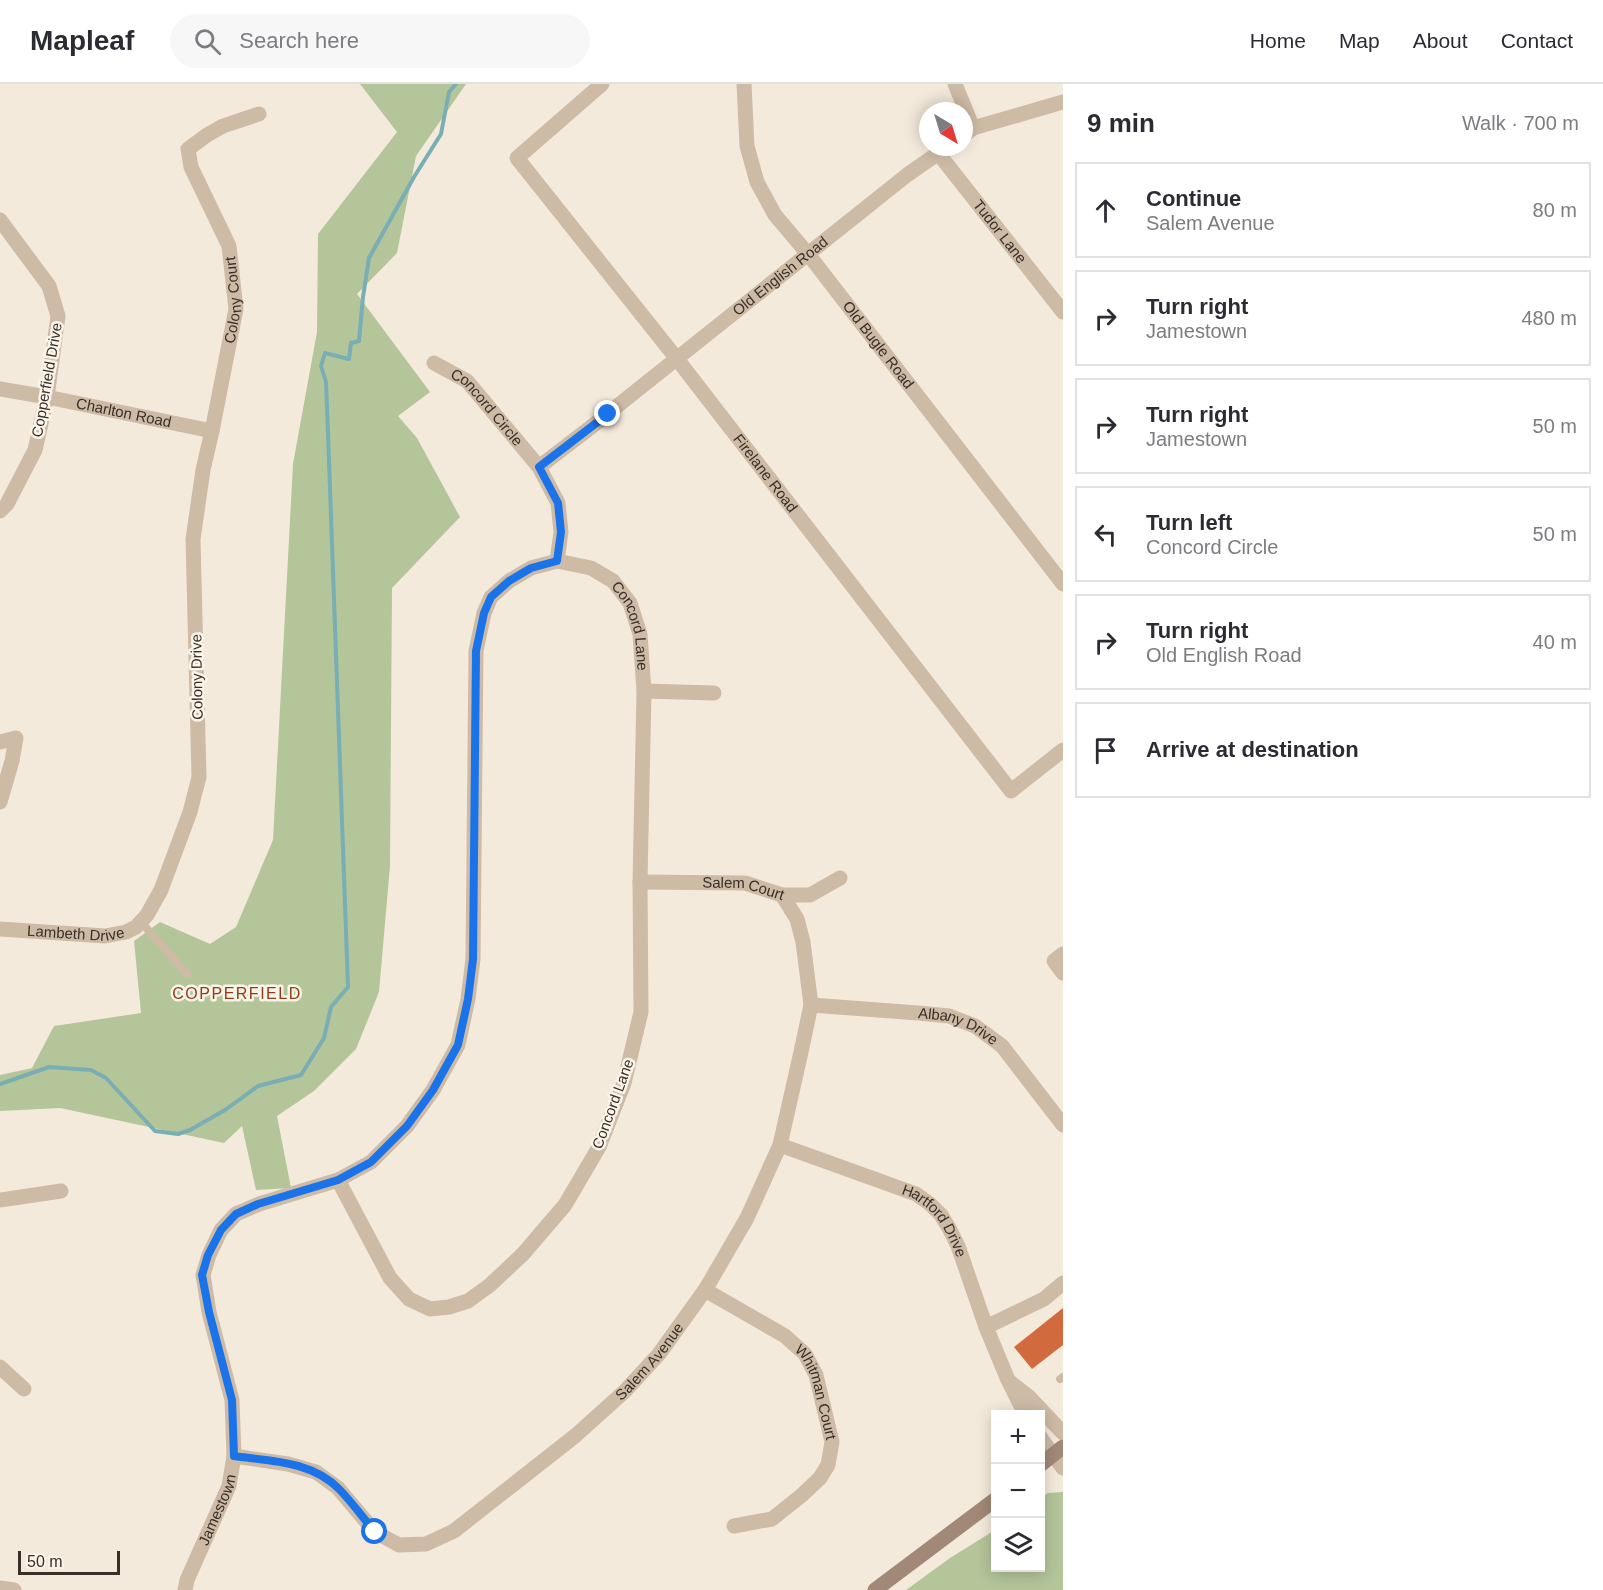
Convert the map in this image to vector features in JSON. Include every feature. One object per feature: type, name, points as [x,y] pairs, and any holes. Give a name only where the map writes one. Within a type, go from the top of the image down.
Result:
[{"type":"main road","points":[[1042,1464],[1058,1451]]},
{"type":"main road","points":[[875,1590],[991,1503]]},
{"type":"street","name":"Firelane Road","points":[[602,84],[518,158],[677,359],[1011,791],[1063,750]]},
{"type":"street","name":"Old Bugle Road","points":[[744,84],[747,146],[757,182],[775,215],[808,254],[1063,584]]},
{"type":"street","points":[[955,84],[960,102]]},
{"type":"street","points":[[973,129],[1063,102]]},
{"type":"street","name":"Colony Court","points":[[212,431],[236,309],[230,246],[191,167],[188,149],[223,126],[259,114]]},
{"type":"street","name":"Old English Road","points":[[539,467],[907,175],[934,156]]},
{"type":"street","name":"Tudor Lane","points":[[947,156],[1063,312]]},
{"type":"street","name":"Copperfield Drive","points":[[0,220],[49,286],[58,316],[47,397],[35,450],[7,504],[0,511]]},
{"type":"street","name":"Concord Circle","points":[[434,363],[467,381],[539,467],[558,503],[561,532],[557,561]]},
{"type":"street","name":"Charlton Road","points":[[0,389],[212,431]]},
{"type":"street","name":"Colony Drive","points":[[144,919],[161,890],[190,812],[199,777],[193,539],[203,470],[212,431]]},
{"type":"street","name":"Concord Lane","points":[[338,1180],[390,1278],[409,1299],[430,1309],[449,1307],[468,1301],[490,1286],[523,1254],[565,1205],[599,1147],[624,1083],[641,1012],[640,882],[644,691],[640,634],[630,603],[613,581],[591,568],[557,561]]},
{"type":"street","name":"Jamestown","points":[[184,1590],[229,1486],[234,1456],[232,1400],[209,1312],[202,1275],[208,1255],[221,1230],[236,1214],[258,1204],[338,1180],[371,1162],[407,1126],[433,1090],[458,1045],[468,999],[473,959],[477,641],[484,613],[491,597],[509,581],[531,568],[557,561]]},
{"type":"street","points":[[644,691],[714,693]]},
{"type":"street","points":[[0,742],[16,738],[0,802]]},
{"type":"street","name":"Salem Court","points":[[640,882],[745,883],[782,895],[810,895],[840,878]]},
{"type":"street","name":"Salem Avenue","points":[[234,1456],[288,1464],[316,1472],[338,1488],[375,1532],[399,1545],[426,1544],[454,1531],[575,1436],[625,1391],[659,1354],[705,1290],[747,1218],[780,1145],[811,1005],[800,930],[797,919],[782,895]]},
{"type":"street","name":"Lambeth Drive","points":[[0,929],[105,936],[126,932],[136,927],[144,919]]},
{"type":"street","name":"Albany Drive","points":[[811,1005],[949,1016],[975,1026],[1002,1046],[1063,1125]]},
{"type":"street","name":"Hartford Drive","points":[[780,1145],[903,1188],[916,1194],[941,1215],[958,1246],[986,1327],[1023,1410]]},
{"type":"street","points":[[0,1200],[61,1191]]},
{"type":"street","points":[[986,1327],[1044,1299],[1063,1283]]},
{"type":"street","name":"Whitman Court","points":[[705,1290],[785,1336],[805,1354],[816,1375],[832,1442],[828,1465],[820,1478],[802,1496],[772,1519],[734,1526]]},
{"type":"street","points":[[0,1367],[24,1389]]},
{"type":"street","name":"Hartford Drive","points":[[1008,1380],[1029,1397],[1063,1433]]},
{"type":"street","points":[[1045,1440],[1058,1451],[1063,1468]]},
{"type":"street","points":[[0,1588],[14,1590]]},
{"type":"lane","points":[[144,919],[187,974]]},
{"type":"green space","points":[[360,84],[466,84],[416,156],[397,253],[357,294],[430,392],[398,416],[417,438],[460,517],[392,588],[390,866],[379,992],[356,1049],[314,1091],[277,1116],[291,1188],[256,1190],[242,1126],[224,1143],[60,1108],[0,1111],[0,1075],[32,1068],[54,1026],[141,1013],[134,941],[160,922],[210,944],[236,927],[273,840],[293,464],[317,332],[318,234],[397,132]]},
{"type":"green space","points":[[1063,1492],[1063,1590],[906,1590],[950,1558],[991,1532],[991,1572],[1045,1572],[1045,1495]]},
{"type":"building","points":[[1063,1308],[1063,1345],[1032,1369],[1014,1347]]},
{"type":"waterway","points":[[0,1084],[49,1067],[91,1070],[106,1078],[155,1131],[178,1134],[190,1130],[225,1110],[258,1086],[301,1075],[324,1038],[331,1007],[348,987],[326,382],[321,366],[325,353],[349,359],[351,343],[359,341],[369,258],[441,134],[449,92],[456,84]]},
{"type":"district","name":"COPPERFIELD","points":[[237,993]]},
{"type":"route","points":[[375,1532],[338,1488],[316,1472],[288,1464],[234,1456],[232,1400],[209,1312],[202,1275],[208,1255],[221,1230],[236,1214],[258,1204],[338,1180],[371,1162],[407,1126],[433,1090],[458,1045],[468,999],[473,959],[476,651],[484,613],[491,597],[509,581],[531,568],[557,561],[561,532],[558,503],[539,467],[608,414]]}]
